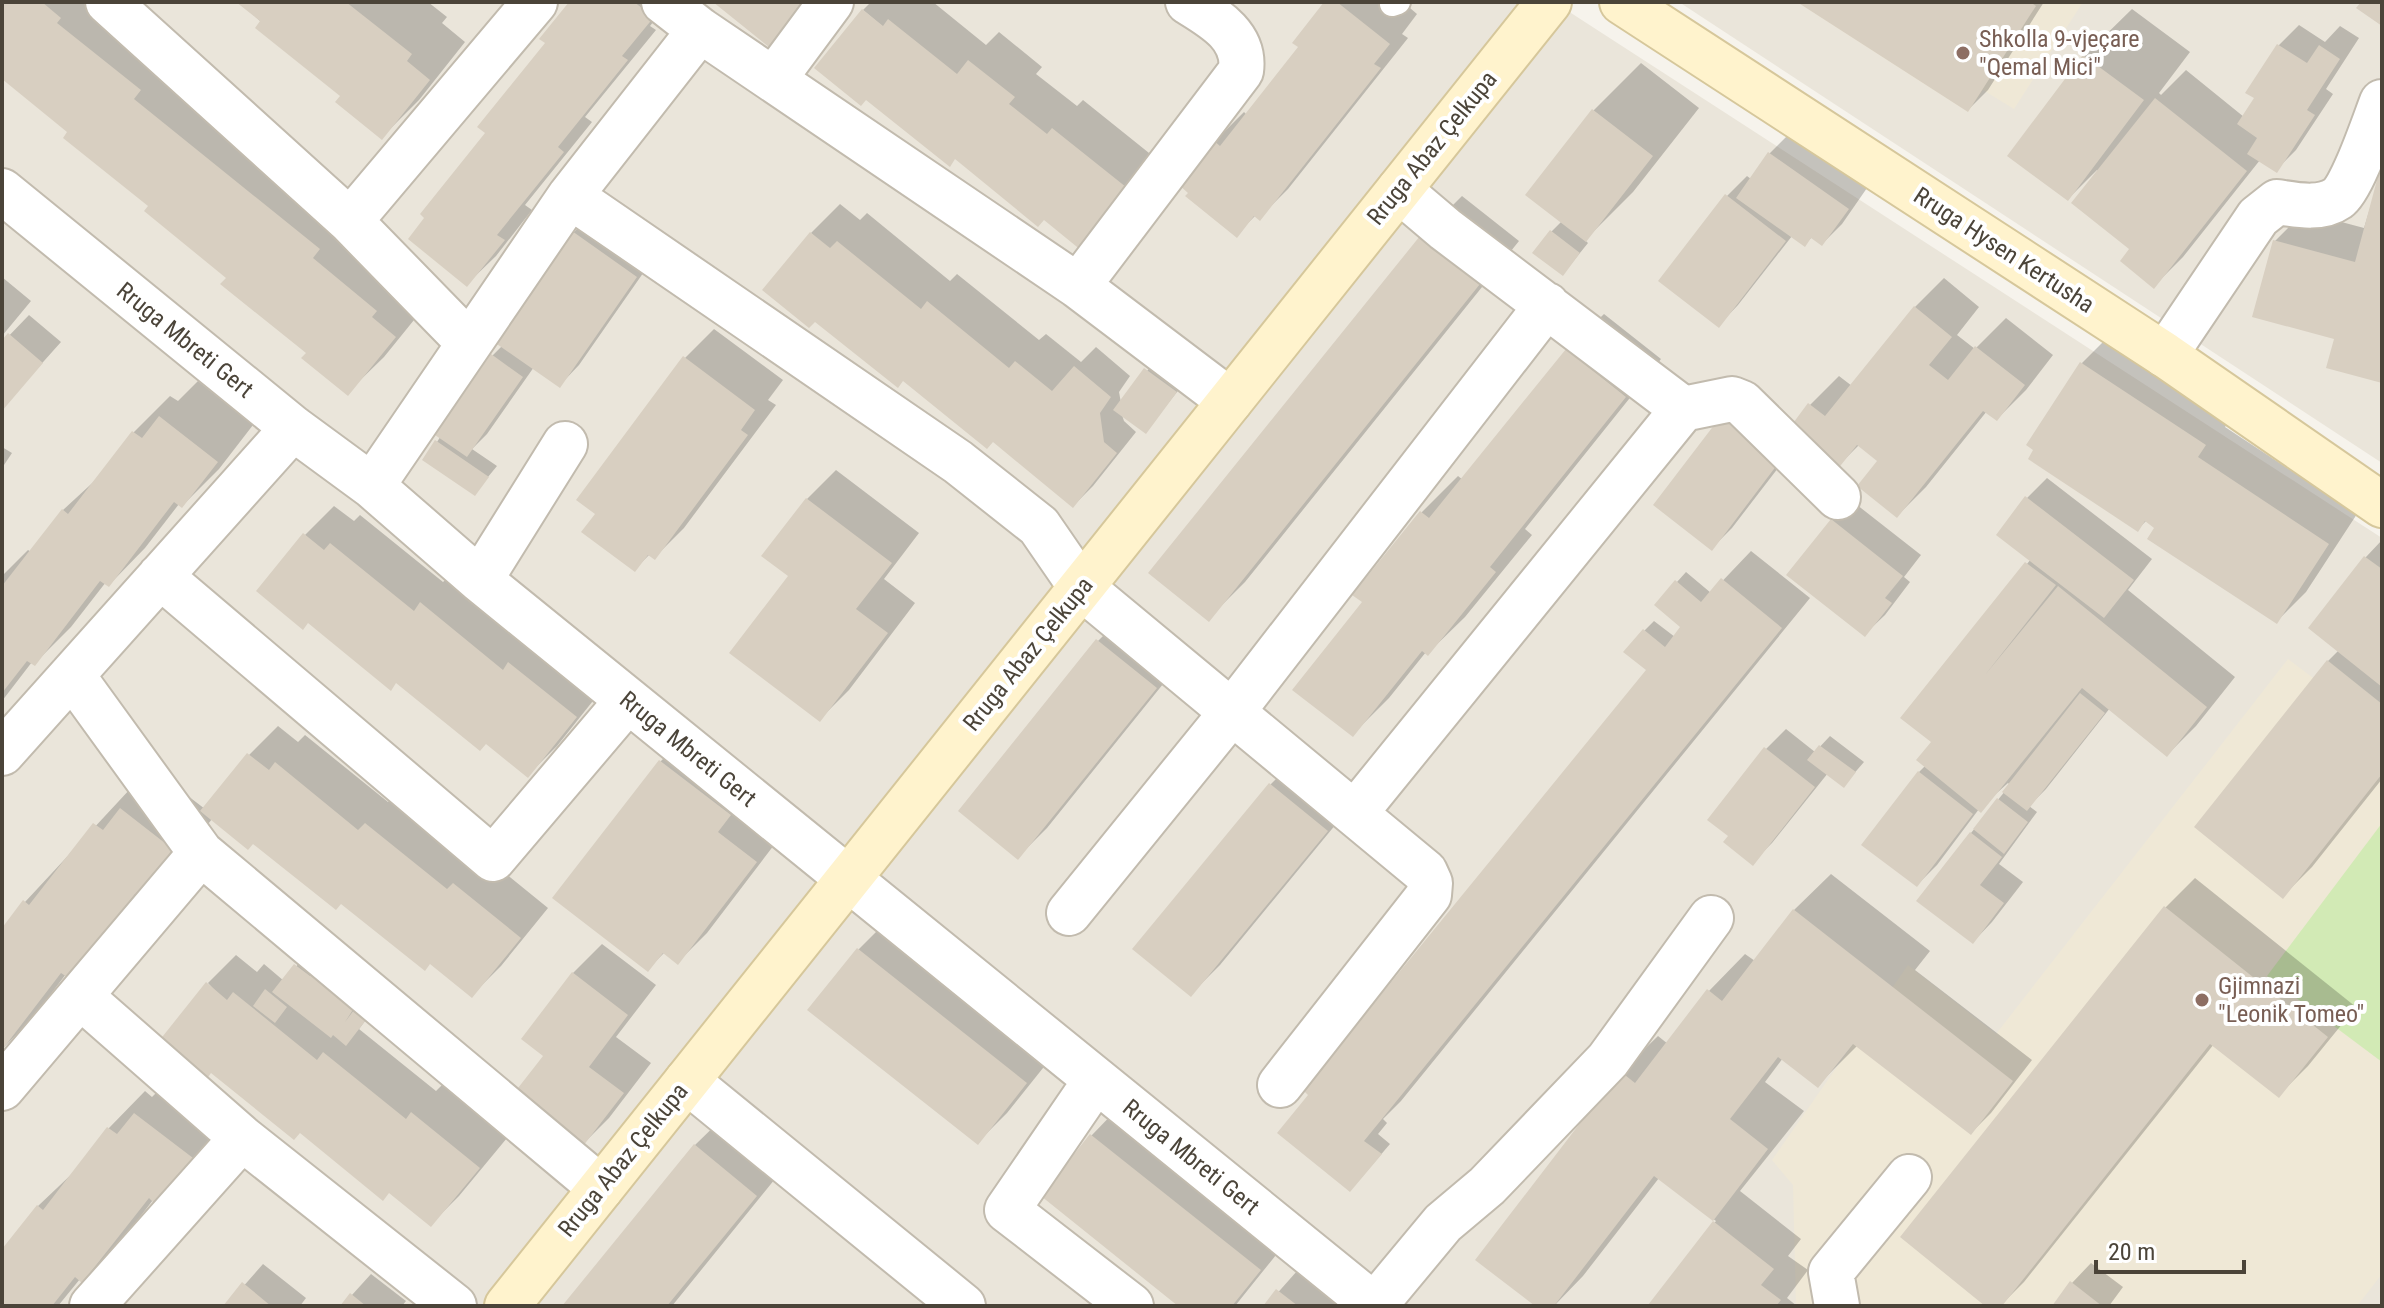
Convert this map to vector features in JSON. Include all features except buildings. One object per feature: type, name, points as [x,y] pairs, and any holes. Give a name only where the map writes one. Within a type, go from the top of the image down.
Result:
[{"type":"street","points":[[108,2],[350,221],[469,343]]},
{"type":"street","points":[[350,221],[535,2]]},
{"type":"street","points":[[664,2],[700,30],[1078,286],[1230,401]]},
{"type":"street","points":[[774,79],[831,2]]},
{"type":"street","points":[[1078,286],[1241,71],[1239,45],[1231,34],[1188,2]]},
{"type":"street","name":"Rruga Abaz Çelkupa","points":[[507,1306],[1549,2]]},
{"type":"street","name":"Rruga Hysen Kertusha","points":[[1622,2],[2165,355],[2382,505]]},
{"type":"street","points":[[372,486],[570,196],[700,30]]},
{"type":"street","points":[[2165,355],[2258,217],[2277,202],[2322,205],[2341,197],[2382,102]]},
{"type":"street","points":[[1399,190],[1445,229],[1683,409]]},
{"type":"street","name":"Rruga Mbreti Gert","points":[[2,191],[293,428],[372,486],[480,580],[1374,1306]]},
{"type":"street","points":[[570,196],[958,462],[1039,526],[1081,587],[1425,872],[1430,883],[1429,895],[1280,1085]]},
{"type":"street","points":[[1069,913],[1232,712],[1547,305]]},
{"type":"street","points":[[1355,813],[1683,409],[1732,399],[1742,403],[1838,497]]},
{"type":"street","points":[[2,753],[293,428]]},
{"type":"street","points":[[480,580],[565,444]]},
{"type":"street","points":[[160,576],[493,859],[628,700]]},
{"type":"street","points":[[72,675],[201,853],[601,1188]]},
{"type":"street","points":[[2,1088],[201,853]]},
{"type":"street","points":[[1374,1306],[1443,1223],[1487,1186],[1608,1060],[1711,918]]},
{"type":"street","points":[[80,996],[242,1138],[454,1306]]},
{"type":"street","points":[[1096,1080],[1007,1210],[1131,1306]]},
{"type":"street","points":[[687,1081],[963,1306]]},
{"type":"street","points":[[92,1306],[242,1138]]},
{"type":"street","points":[[1837,1306],[1831,1272],[1909,1177]]},
{"type":"shaded area","points":[[2,2],[1554,2],[2382,538],[2382,1306],[2,1306]]},
{"type":"shaded area","points":[[1679,2],[2382,2],[2382,463]]},
{"type":"shaded area","name":"Shkolla 9-vjeçare \"Qemal Mici\"","points":[[1797,2],[2083,2],[2014,109],[1983,90],[1968,112]]},
{"type":"shaded area","name":"Gjimnazi \"Leonik Tomeo\"","points":[[2288,659],[2382,730],[2382,1274],[2357,1306],[1796,1306],[1793,1185],[1772,1160],[1908,965],[1996,1034]]},
{"type":"green space","points":[[2382,823],[2382,1062],[2267,976]]},
{"type":"place","name":"Shkolla 9-vjeçare \"Qemal Mici\"","points":[[1963,53]]},
{"type":"place","name":"Gjimnazi \"Leonik Tomeo\"","points":[[2202,1000]]}]
